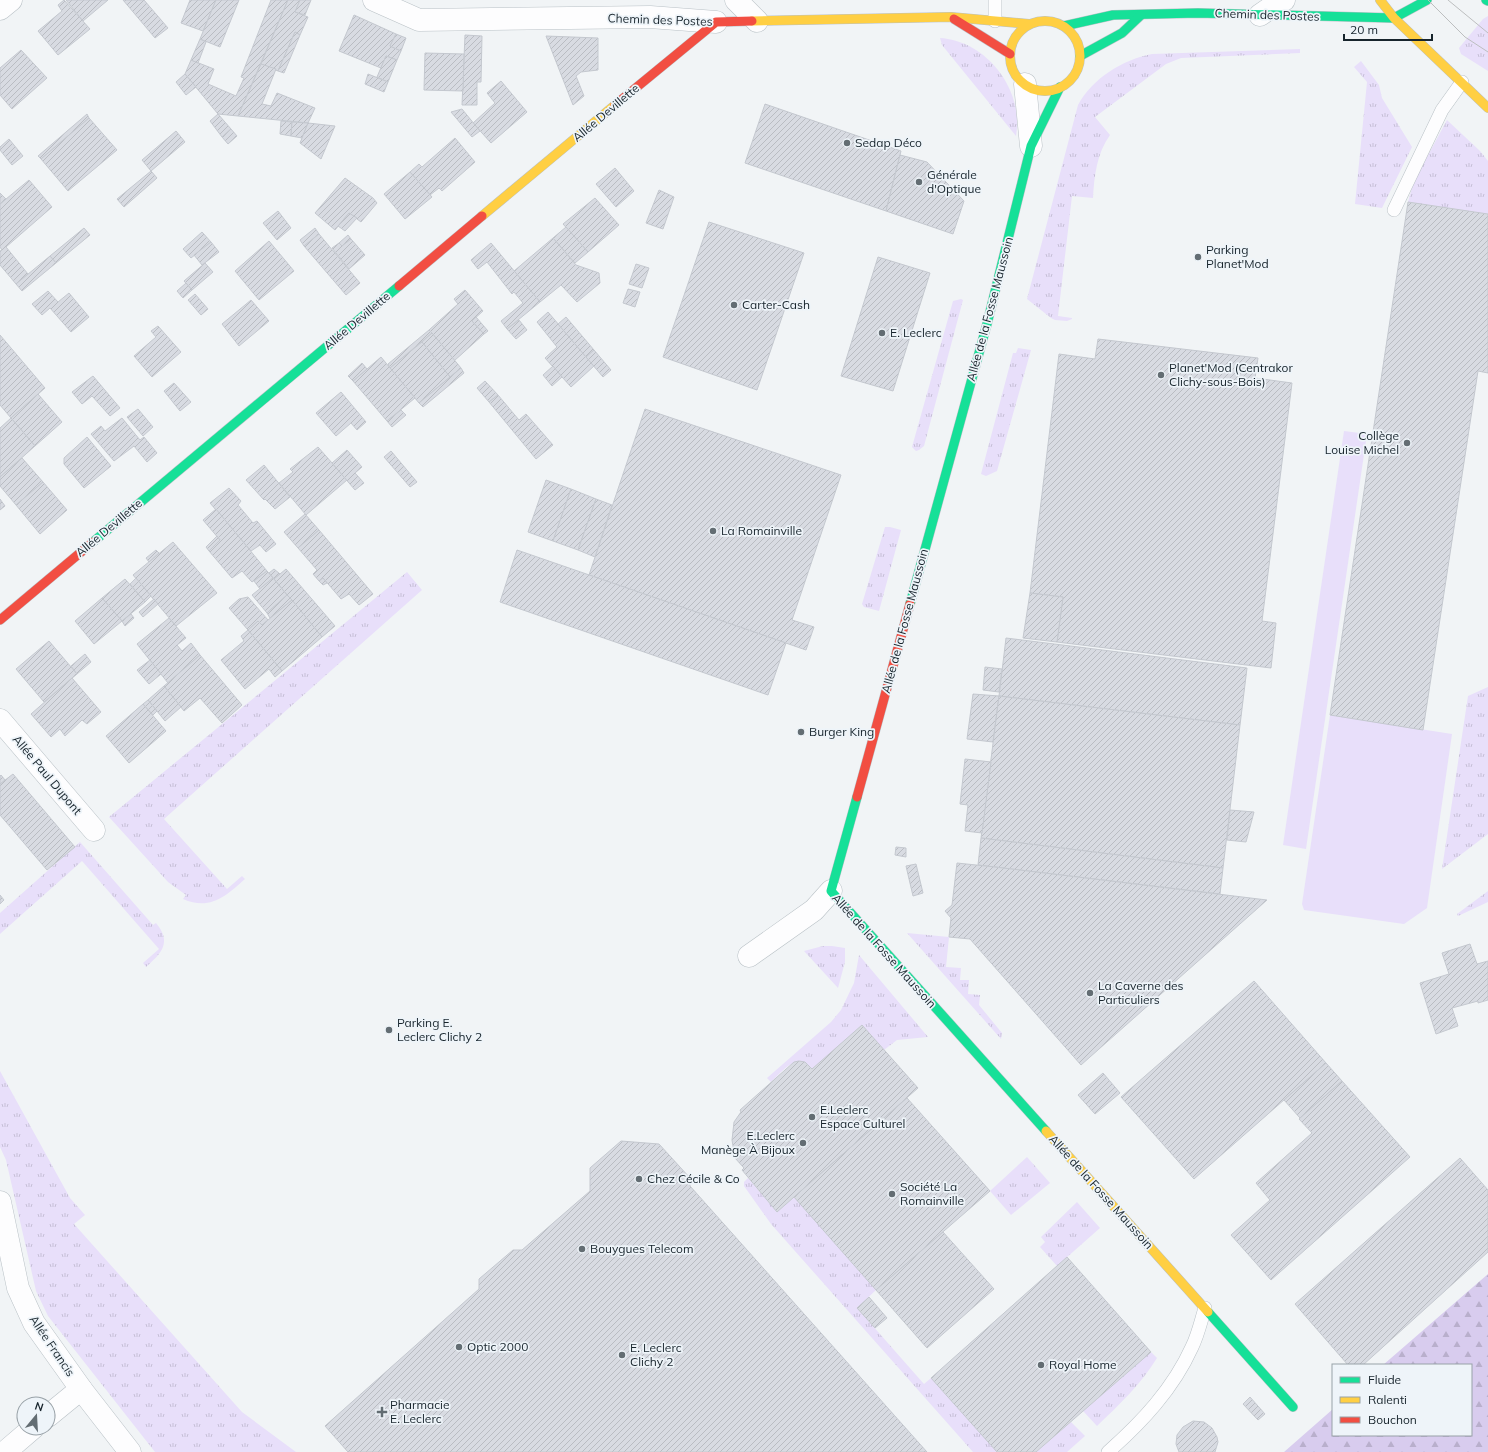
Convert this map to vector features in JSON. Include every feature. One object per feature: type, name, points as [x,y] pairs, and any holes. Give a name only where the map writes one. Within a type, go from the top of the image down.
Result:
[{"type":"street","points":[[0,9],[11,0]]},
{"type":"street","name":"Chemin des Postes","points":[[374,0],[419,20],[650,17],[716,22],[951,18],[1029,24]]},
{"type":"street","points":[[736,0],[757,21]]},
{"type":"street","points":[[1260,15],[1284,0]]},
{"type":"street","points":[[1380,0],[1394,18],[1469,83],[1488,108]]},
{"type":"street","points":[[1394,18],[1427,0]]},
{"type":"street","name":"Chemin des Postes","points":[[1064,26],[1113,15],[1198,13],[1394,18]]},
{"type":"street","points":[[1080,56],[1122,33],[1141,15]]},
{"type":"street","points":[[951,18],[1010,54]]},
{"type":"street","points":[[1041,21],[1053,21],[1064,26],[1076,39],[1079,48],[1080,56],[1075,75],[1068,82],[1052,90],[1034,89],[1025,84],[1017,76],[1011,66],[1010,54],[1015,36],[1021,29],[1029,24],[1041,21]]},
{"type":"street","name":"Allée Devillette","points":[[0,620],[656,70],[716,22]]},
{"type":"street","name":"Allée de la Fosse Maussoin","points":[[1025,84],[1031,146]]},
{"type":"street","name":"Allée de la Fosse Maussoin","points":[[1060,87],[1031,146],[987,324],[831,891],[1293,1407]]},
{"type":"street","name":"Allée Paul Dupont","points":[[0,720],[94,830]]},
{"type":"street","points":[[749,956],[814,910],[831,891]]},
{"type":"street","name":"Allée Francis","points":[[0,1202],[18,1288],[34,1323],[81,1389],[130,1452]]},
{"type":"street","points":[[56,1409],[81,1389]]},
{"type":"street","points":[[5,1452],[24,1436]]},
{"type":"lane","points":[[995,0],[995,21]]},
{"type":"lane","points":[[1394,210],[1442,110],[1469,83]]},
{"type":"lane","points":[[1108,1452],[1137,1426],[1168,1390],[1192,1346],[1205,1308]]},
{"type":"green space","points":[[1488,16],[1488,71],[1461,54],[1459,48],[1483,19]]},
{"type":"green space","points":[[940,38],[957,41],[973,48],[987,58],[999,71],[1008,86],[1014,102],[1017,119],[1016,136],[942,45]]},
{"type":"green space","points":[[1300,49],[1300,53],[1181,58],[1166,64],[1095,117],[1110,135],[1099,157],[1094,181],[1093,198],[1072,196],[1058,316],[1072,319],[1067,321],[1055,320],[1027,299],[1078,105],[1092,86],[1119,66],[1152,54]]},
{"type":"green space","points":[[1361,61],[1379,85],[1382,98],[1412,147],[1382,208],[1355,204],[1367,82],[1354,67]]},
{"type":"green space","points":[[1447,120],[1480,151],[1488,161],[1488,214],[1408,202],[1414,181]]},
{"type":"green space","points":[[963,300],[924,446],[916,451],[912,447],[953,301]]},
{"type":"green space","points":[[1018,348],[1031,350],[997,471],[986,476],[981,474],[1013,353],[1016,353]]},
{"type":"green space","points":[[1344,431],[1367,434],[1306,849],[1283,845]]},
{"type":"green space","points":[[885,527],[901,530],[879,611],[864,607],[862,604]]},
{"type":"green space","points":[[407,572],[422,590],[164,819],[227,889],[242,876],[245,879],[217,900],[201,903],[183,899],[186,895],[168,882],[109,817]]},
{"type":"green space","points":[[1488,687],[1488,834],[1442,869],[1468,696]]},
{"type":"green space","points":[[1330,715],[1452,734],[1427,908],[1404,924],[1304,910],[1302,904]]},
{"type":"green space","points":[[80,842],[153,925],[156,923],[161,930],[164,942],[163,947],[157,957],[146,967],[143,963],[159,949],[82,861],[0,934],[0,913]]},
{"type":"green space","points":[[1488,891],[1488,902],[1458,916],[1457,914]]},
{"type":"green space","points":[[907,933],[949,937],[946,967],[961,968],[960,980],[969,980],[968,994],[980,995],[979,1005],[1002,1033],[1001,1039]]},
{"type":"green space","points":[[823,946],[845,948],[845,962],[838,988],[804,951]]},
{"type":"green space","points":[[859,955],[928,1037],[897,1040],[884,1050],[862,1025],[812,1069],[807,1064],[796,1062],[785,1068],[771,1082],[767,1078],[831,1022],[841,1010],[854,983]]},
{"type":"green space","points":[[0,1071],[70,1198],[85,1215],[74,1224],[242,1412],[296,1452],[155,1452],[48,1316],[36,1291],[6,1160],[0,1147]]},
{"type":"green space","points":[[1027,1157],[1050,1183],[1011,1215],[990,1191]]},
{"type":"green space","points":[[748,1178],[777,1212],[794,1197],[876,1290],[857,1308],[924,1384],[931,1378],[997,1452],[973,1452],[771,1224],[744,1186],[744,1182]]},
{"type":"green space","points":[[1077,1202],[1100,1228],[1057,1266],[1040,1247],[1045,1242],[1041,1237]]},
{"type":"green space","points":[[1488,1274],[1488,1452],[1284,1452],[1332,1410],[1332,1436],[1472,1436],[1472,1364],[1384,1364]]},
{"type":"green space","points":[[1151,1352],[1157,1358],[1151,1368],[1129,1394],[1097,1426],[1083,1411]]},
{"type":"green space","points":[[1071,1422],[1085,1436],[1067,1452],[1036,1452]]},
{"type":"building","points":[[64,0],[90,29],[58,55],[38,31],[62,11],[58,5]]},
{"type":"building","points":[[66,0],[108,0],[83,21]]},
{"type":"building","points":[[123,0],[144,0],[168,28],[155,38]]},
{"type":"building","points":[[190,0],[216,0],[203,31],[181,23]]},
{"type":"building","points":[[216,0],[239,0],[220,47],[200,39]]},
{"type":"building","points":[[271,0],[288,0],[238,116],[218,114],[185,74],[191,60],[214,69],[208,84],[236,96],[244,78],[241,77]]},
{"type":"building","points":[[288,0],[300,0],[295,12],[308,17],[300,35],[295,32],[278,71],[261,64]]},
{"type":"building","points":[[300,0],[311,0],[305,15],[295,12]]},
{"type":"building","points":[[354,15],[396,34],[390,46],[401,51],[397,60],[386,56],[381,68],[339,51]]},
{"type":"building","points":[[295,32],[300,35],[284,73],[278,71]]},
{"type":"building","points":[[396,34],[406,38],[401,51],[390,46]]},
{"type":"building","points":[[465,35],[482,36],[481,82],[477,82],[477,105],[462,105]]},
{"type":"building","points":[[546,36],[598,38],[598,70],[581,72],[576,76],[584,96],[573,105]]},
{"type":"building","points":[[200,39],[206,42],[198,63],[191,60]]},
{"type":"building","points":[[21,50],[47,78],[12,109],[0,95],[0,68]]},
{"type":"building","points":[[425,53],[464,54],[463,91],[424,90]]},
{"type":"building","points":[[386,56],[397,60],[388,82],[377,77]]},
{"type":"building","points":[[261,64],[276,69],[262,104],[271,106],[277,93],[315,108],[308,123],[238,116]]},
{"type":"building","points":[[185,74],[196,87],[186,95],[176,82]]},
{"type":"building","points":[[368,74],[388,82],[384,92],[365,84]]},
{"type":"building","points":[[501,81],[527,112],[491,143],[473,123],[495,103],[487,93]]},
{"type":"building","points":[[765,104],[901,151],[886,211],[745,163]]},
{"type":"building","points":[[462,109],[480,131],[472,137],[451,112]]},
{"type":"building","points":[[87,114],[89,118],[41,159],[38,156]]},
{"type":"building","points":[[218,114],[231,129],[222,137],[210,121]]},
{"type":"building","points":[[89,118],[117,150],[68,191],[41,159]]},
{"type":"building","points":[[281,121],[292,122],[291,136],[280,134]]},
{"type":"building","points":[[292,122],[308,123],[302,138],[291,136]]},
{"type":"building","points":[[308,123],[335,126],[321,159],[300,143]]},
{"type":"building","points":[[231,129],[237,136],[228,144],[222,137]]},
{"type":"building","points":[[176,131],[185,142],[151,171],[142,160]]},
{"type":"building","points":[[455,138],[475,162],[442,191],[439,188],[430,195],[410,172],[419,164],[422,167]]},
{"type":"building","points":[[9,139],[23,156],[12,165],[0,150],[0,147]]},
{"type":"building","name":"Générale d'Optique","points":[[900,155],[927,162],[964,201],[953,234],[886,211]]},
{"type":"building","points":[[615,168],[634,191],[616,207],[596,184]]},
{"type":"building","points":[[151,171],[157,178],[124,207],[117,199]]},
{"type":"building","points":[[410,172],[432,197],[405,219],[384,194]]},
{"type":"building","points":[[345,178],[373,198],[377,203],[361,222],[349,213],[335,230],[315,213]]},
{"type":"building","points":[[29,180],[52,207],[6,247],[28,274],[16,284],[0,265],[0,251],[2,250],[0,247],[0,204]]},
{"type":"building","points":[[659,190],[674,197],[663,229],[646,223]]},
{"type":"building","points":[[0,193],[6,199],[0,204]]},
{"type":"building","points":[[595,198],[619,225],[588,252],[563,224]]},
{"type":"building","points":[[1408,202],[1488,214],[1488,373],[1478,371],[1423,730],[1330,715]]},
{"type":"building","points":[[278,211],[291,228],[277,240],[263,223]]},
{"type":"building","points":[[349,213],[357,218],[345,231],[338,226]]},
{"type":"building","name":"Carter-Cash","points":[[709,222],[804,253],[757,390],[663,357]]},
{"type":"building","points":[[566,227],[588,252],[575,263],[553,238]]},
{"type":"building","points":[[84,228],[90,235],[56,263],[50,256]]},
{"type":"building","points":[[315,228],[319,234],[304,246],[300,240]]},
{"type":"building","points":[[202,232],[211,242],[191,258],[183,249]]},
{"type":"building","points":[[319,234],[360,283],[346,295],[304,246]]},
{"type":"building","points":[[348,235],[351,239],[342,246],[339,243]]},
{"type":"building","points":[[553,238],[576,265],[599,273],[600,283],[577,302],[561,285],[540,302],[514,271]]},
{"type":"building","points":[[351,239],[365,255],[349,269],[332,248],[339,243],[342,246]]},
{"type":"building","points":[[269,241],[294,271],[259,300],[235,271]]},
{"type":"building","points":[[211,242],[219,252],[202,265],[194,255]]},
{"type":"building","points":[[491,243],[540,302],[507,329],[501,321],[523,303],[514,292],[512,294],[487,262],[478,269],[471,260]]},
{"type":"building","points":[[50,256],[56,263],[22,291],[16,284]]},
{"type":"building","points":[[878,257],[930,273],[893,391],[841,376]]},
{"type":"building","points":[[205,263],[213,272],[192,290],[184,281]]},
{"type":"building","points":[[636,264],[649,268],[642,288],[629,284]]},
{"type":"building","points":[[186,283],[192,290],[183,298],[177,291]]},
{"type":"building","points":[[628,289],[640,292],[635,307],[623,303]]},
{"type":"building","points":[[465,290],[483,311],[472,321],[484,334],[454,361],[429,330],[458,304],[454,299]]},
{"type":"building","points":[[48,291],[58,302],[69,293],[89,317],[71,332],[50,308],[42,315],[32,304]]},
{"type":"building","points":[[195,294],[208,309],[201,315],[188,300]]},
{"type":"building","points":[[251,300],[269,321],[239,346],[222,324]]},
{"type":"building","points":[[548,312],[594,366],[571,387],[545,358],[557,347],[537,322]]},
{"type":"building","points":[[476,317],[488,331],[484,334],[472,321]]},
{"type":"building","points":[[566,317],[594,350],[586,357],[558,324]]},
{"type":"building","points":[[519,320],[527,330],[516,339],[507,329]]},
{"type":"building","points":[[158,326],[181,352],[152,377],[134,356],[156,337],[151,331]]},
{"type":"building","points":[[429,330],[432,333],[390,368],[388,364]]},
{"type":"building","points":[[432,333],[461,368],[450,377],[422,342]]},
{"type":"building","points":[[0,335],[45,388],[11,418],[0,405]]},
{"type":"building","points":[[1098,339],[1258,358],[1255,378],[1292,383],[1262,621],[1276,623],[1271,668],[1057,642],[1063,597],[1030,593],[1059,354],[1095,359]]},
{"type":"building","points":[[422,342],[450,377],[419,403],[390,368]]},
{"type":"building","points":[[594,350],[611,370],[603,377],[586,357]]},
{"type":"building","points":[[381,357],[415,398],[387,421],[353,381]]},
{"type":"building","points":[[362,363],[367,369],[353,381],[348,376]]},
{"type":"building","points":[[553,366],[562,377],[552,386],[543,375]]},
{"type":"building","points":[[461,368],[464,373],[423,407],[419,403]]},
{"type":"building","points":[[93,376],[120,408],[110,416],[92,396],[82,404],[72,392]]},
{"type":"building","points":[[485,381],[498,395],[489,402],[477,388]]},
{"type":"building","points":[[174,383],[191,402],[180,411],[164,391]]},
{"type":"building","points":[[341,392],[366,422],[357,430],[351,423],[336,436],[316,413]]},
{"type":"building","points":[[38,394],[62,422],[35,446],[11,418]]},
{"type":"building","points":[[498,395],[519,420],[526,414],[553,445],[536,459],[489,402]]},
{"type":"building","points":[[138,409],[153,427],[143,436],[127,417]]},
{"type":"building","name":"La Romainville","points":[[645,409],[841,475],[792,620],[814,627],[806,650],[589,575]]},
{"type":"building","points":[[401,410],[406,415],[392,427],[387,421]]},
{"type":"building","points":[[11,418],[35,446],[0,477],[0,428]]},
{"type":"building","points":[[122,418],[140,440],[144,437],[157,453],[147,462],[134,446],[114,461],[91,434],[101,426],[105,431]]},
{"type":"building","points":[[87,437],[111,466],[84,488],[64,464],[64,458]]},
{"type":"building","points":[[318,447],[347,480],[306,515],[279,483],[293,472],[290,469]]},
{"type":"building","points":[[347,450],[362,467],[355,473],[364,483],[355,490],[332,463]]},
{"type":"building","points":[[391,451],[417,482],[410,487],[384,457]]},
{"type":"building","points":[[22,458],[43,482],[16,505],[0,486],[0,477]]},
{"type":"building","points":[[264,465],[290,497],[275,509],[265,499],[264,500],[246,480]]},
{"type":"building","points":[[546,480],[571,489],[553,541],[528,532]]},
{"type":"building","points":[[43,482],[67,510],[40,534],[16,505]]},
{"type":"building","points":[[229,488],[241,501],[238,505],[253,523],[257,521],[276,544],[266,552],[260,545],[251,551],[210,503]]},
{"type":"building","points":[[571,489],[596,499],[578,550],[553,541]]},
{"type":"building","points":[[0,499],[5,506],[0,510]]},
{"type":"building","points":[[596,499],[612,505],[595,557],[578,550]]},
{"type":"building","points":[[216,509],[267,571],[252,582],[242,571],[232,578],[209,551],[220,540],[203,520]]},
{"type":"building","points":[[305,514],[319,530],[298,548],[284,532]]},
{"type":"building","points":[[319,530],[373,594],[359,605],[349,594],[341,599],[323,578],[319,581],[313,574],[317,570],[298,548]]},
{"type":"building","points":[[217,536],[220,540],[209,551],[206,547]]},
{"type":"building","points":[[173,542],[217,593],[176,626],[133,575]]},
{"type":"building","points":[[156,550],[159,553],[149,562],[146,558]]},
{"type":"building","points":[[517,550],[786,643],[768,695],[500,602]]},
{"type":"building","points":[[274,569],[280,574],[274,579],[269,573]]},
{"type":"building","points":[[286,569],[335,626],[322,637],[274,579]]},
{"type":"building","points":[[267,571],[273,578],[260,589],[254,581]]},
{"type":"building","points":[[136,578],[151,596],[145,602],[130,584]]},
{"type":"building","points":[[273,578],[287,595],[267,613],[252,595]]},
{"type":"building","points":[[323,578],[327,583],[323,585],[319,581]]},
{"type":"building","points":[[125,579],[145,602],[122,621],[102,598]]},
{"type":"building","points":[[1030,593],[1063,597],[1057,642],[1023,638]]},
{"type":"building","points":[[287,595],[292,600],[270,618],[267,613]]},
{"type":"building","points":[[248,597],[268,620],[262,625],[258,621],[248,630],[229,608],[239,599]]},
{"type":"building","points":[[102,598],[122,621],[94,644],[75,621]]},
{"type":"building","points":[[154,599],[158,604],[143,617],[139,612]]},
{"type":"building","points":[[292,600],[322,637],[282,671],[248,630],[258,621],[262,625]]},
{"type":"building","points":[[131,614],[134,618],[125,626],[122,621]]},
{"type":"building","points":[[169,618],[186,638],[177,645],[182,651],[191,643],[200,655],[168,683],[137,644]]},
{"type":"building","points":[[248,630],[282,671],[275,677],[269,669],[245,689],[221,660],[244,641],[241,636]]},
{"type":"building","points":[[1006,638],[1247,668],[1240,725],[999,696]]},
{"type":"building","points":[[49,641],[77,674],[44,702],[16,669]]},
{"type":"building","points":[[85,654],[91,662],[77,674],[71,666]]},
{"type":"building","points":[[200,655],[242,705],[222,723],[200,698],[184,711],[164,686]]},
{"type":"building","points":[[150,660],[161,674],[149,684],[137,670]]},
{"type":"building","points":[[985,667],[1002,669],[999,692],[983,690]]},
{"type":"building","points":[[72,678],[101,712],[87,724],[82,720],[65,736],[60,729],[51,737],[31,714]]},
{"type":"building","points":[[164,686],[181,707],[165,721],[148,700]]},
{"type":"building","points":[[973,694],[999,696],[993,742],[967,739]]},
{"type":"building","points":[[999,696],[1240,725],[1223,868],[981,838]]},
{"type":"building","points":[[148,700],[157,711],[153,715],[143,704]]},
{"type":"building","points":[[143,704],[166,731],[129,763],[106,736]]},
{"type":"building","points":[[965,759],[991,762],[982,833],[965,831],[968,805],[960,804]]},
{"type":"building","points":[[13,774],[75,847],[47,870],[0,815],[0,784]]},
{"type":"building","points":[[1,775],[5,780],[0,784],[0,776]]},
{"type":"building","points":[[1230,810],[1254,812],[1246,842],[1227,840]]},
{"type":"building","points":[[981,838],[1223,868],[1220,894],[978,865]]},
{"type":"building","points":[[896,847],[906,848],[906,857],[895,855]]},
{"type":"building","name":"La Caverne des Particuliers","points":[[957,863],[1267,900],[1081,1065],[970,939],[949,937],[951,918],[945,911],[952,905]]},
{"type":"building","points":[[916,864],[923,893],[913,896],[906,866]]},
{"type":"building","points":[[0,895],[4,900],[0,904]]},
{"type":"building","points":[[1470,944],[1477,964],[1488,961],[1488,1000],[1452,1008],[1458,1026],[1436,1034],[1420,983],[1449,974],[1442,953]]},
{"type":"building","points":[[1254,981],[1326,1063],[1194,1179],[1121,1097]]},
{"type":"building","name":"E.Leclerc Espace Culturel","points":[[862,1025],[918,1088],[777,1212],[742,1170],[744,1168],[735,1158],[732,1140],[734,1122],[741,1112],[740,1110],[794,1062],[805,1062],[812,1069]]},
{"type":"building","points":[[1326,1063],[1342,1081],[1300,1118],[1284,1100]]},
{"type":"building","points":[[1103,1073],[1120,1093],[1095,1114],[1078,1095]]},
{"type":"building","points":[[1342,1081],[1410,1157],[1271,1280],[1231,1235],[1270,1200],[1256,1183],[1312,1133],[1299,1119]]},
{"type":"building","name":"Société La Romainville","points":[[907,1098],[990,1191],[876,1290],[794,1197]]},
{"type":"building","name":"E. Leclerc Clichy 2","points":[[621,1141],[659,1144],[690,1178],[690,1186],[927,1452],[348,1452],[325,1426],[479,1289],[479,1279],[513,1250],[522,1250],[590,1191],[590,1168]]},
{"type":"building","points":[[1460,1158],[1488,1190],[1488,1252],[1364,1364],[1347,1364],[1295,1304]]},
{"type":"building","points":[[943,1232],[994,1289],[927,1348],[876,1290]]},
{"type":"building","name":"Royal Home","points":[[1067,1257],[1151,1352],[1036,1452],[997,1452],[931,1378]]},
{"type":"building","points":[[869,1297],[887,1318],[875,1328],[857,1308]]},
{"type":"building","points":[[1250,1397],[1265,1414],[1258,1420],[1243,1404]]},
{"type":"building","points":[[1193,1421],[1204,1422],[1212,1428],[1218,1442],[1215,1452],[1179,1452],[1176,1444],[1177,1435],[1183,1427]]},
{"type":"tram line","points":[[1428,0],[1465,37],[1488,52]]},
{"type":"tram line","points":[[1448,0],[1488,33]]},
{"type":"traffic: fast","points":[[1064,26],[1113,15],[1198,13],[1394,18],[1427,0]]},
{"type":"traffic: fast","points":[[1080,56],[1122,33],[1141,15]]},
{"type":"traffic: fast","points":[[910,604],[987,324],[1031,146],[1060,87]]},
{"type":"traffic: fast","points":[[93,542],[399,286]]},
{"type":"traffic: fast","points":[[857,797],[831,891],[1046,1131]]},
{"type":"traffic: fast","points":[[1208,1312],[1293,1407]]},
{"type":"traffic: slow","points":[[1380,0],[1394,18],[1488,108]]},
{"type":"traffic: slow","points":[[752,21],[951,17],[1029,24]]},
{"type":"traffic: slow","points":[[1045,21],[1058,24],[1070,31],[1077,43],[1080,56],[1077,69],[1070,81],[1058,88],[1045,91],[1032,88],[1020,81],[1013,69],[1010,56],[1013,43],[1020,31],[1032,24],[1045,21]]},
{"type":"traffic: slow","points":[[482,216],[615,105]]},
{"type":"traffic: slow","points":[[1046,1131],[1208,1312]]},
{"type":"traffic: jam","points":[[954,19],[1010,54]]},
{"type":"traffic: jam","points":[[615,105],[716,22],[752,21]]},
{"type":"traffic: jam","points":[[399,286],[482,216]]},
{"type":"traffic: jam","points":[[0,620],[93,542]]},
{"type":"traffic: jam","points":[[857,797],[910,604]]},
{"type":"place","name":"Sedap Déco","points":[[847,143]]},
{"type":"place","name":"Générale d'Optique","points":[[919,182]]},
{"type":"place","name":"Parking Planet'Mod","points":[[1198,257]]},
{"type":"place","name":"Carter-Cash","points":[[734,305]]},
{"type":"place","name":"E. Leclerc","points":[[882,333]]},
{"type":"place","name":"Planet'Mod (Centrakor Clichy-sous-Bois)","points":[[1161,375]]},
{"type":"place","name":"Collège Louise Michel","points":[[1407,443]]},
{"type":"place","name":"La Romainville","points":[[713,531]]},
{"type":"place","name":"Burger King","points":[[801,732]]},
{"type":"place","name":"La Caverne des Particuliers","points":[[1090,993]]},
{"type":"place","name":"Parking E. Leclerc Clichy 2","points":[[389,1030]]},
{"type":"place","name":"E.Leclerc Espace Culturel","points":[[812,1117]]},
{"type":"place","name":"E.Leclerc Manège À Bijoux","points":[[803,1143]]},
{"type":"place","name":"Chez Cécile & Co","points":[[639,1179]]},
{"type":"place","name":"Société La Romainville","points":[[892,1194]]},
{"type":"place","name":"Bouygues Telecom","points":[[582,1249]]},
{"type":"place","name":"Optic 2000","points":[[459,1347]]},
{"type":"place","name":"E. Leclerc Clichy 2","points":[[622,1355]]},
{"type":"place","name":"Royal Home","points":[[1041,1365]]},
{"type":"place","name":"Pharmacie E. Leclerc","points":[[382,1412]]}]
